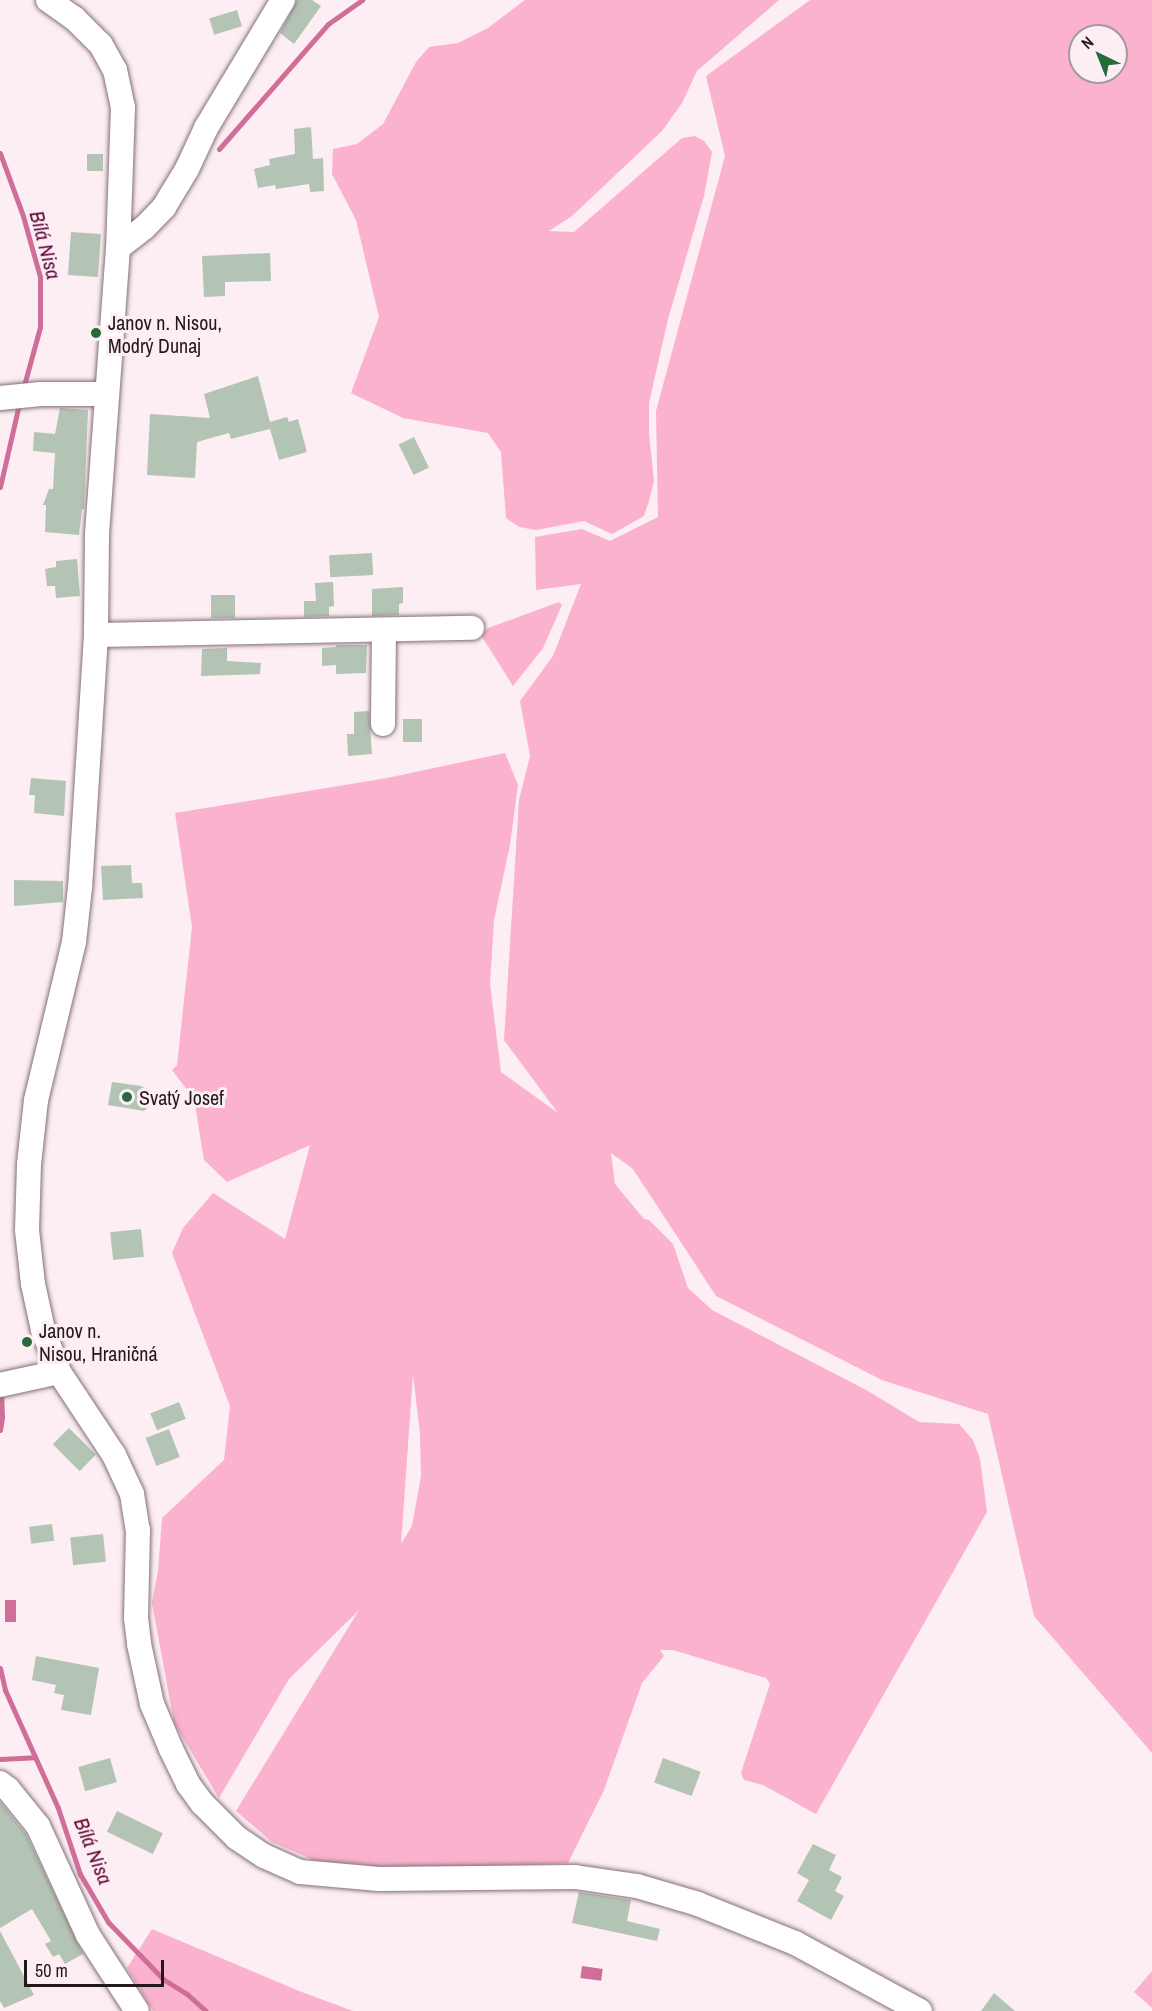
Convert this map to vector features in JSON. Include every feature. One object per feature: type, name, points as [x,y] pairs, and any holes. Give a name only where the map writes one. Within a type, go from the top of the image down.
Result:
[{"type":"street","points":[[48,0],[74,18],[101,45],[115,70],[123,107],[118,248],[97,536],[96,635],[80,887],[74,942],[36,1100],[29,1164],[27,1230],[33,1284],[43,1330],[59,1372],[114,1455],[132,1494],[138,1530],[136,1618],[139,1644],[152,1704],[188,1784],[202,1803],[237,1838],[264,1856],[300,1872],[339,1877],[575,1877],[637,1886],[698,1904],[795,1943],[920,2011]]},
{"type":"street","points":[[118,248],[144,228],[164,207],[187,169],[206,128],[283,0]]},
{"type":"street","points":[[2,397],[41,394],[106,394]]},
{"type":"street","points":[[96,635],[472,628]]},
{"type":"street","points":[[383,724],[384,630]]},
{"type":"street","points":[[7,1385],[59,1372]]},
{"type":"street","points":[[0,1783],[38,1826],[87,1935],[137,2011]]},
{"type":"shaded area","points":[[525,0],[779,0],[697,71],[682,103],[662,131],[572,216],[549,231],[574,232],[682,138],[695,136],[704,141],[712,152],[704,196],[668,319],[649,403],[649,434],[654,481],[649,501],[644,516],[612,534],[584,521],[536,530],[519,527],[506,518],[501,452],[488,433],[403,418],[351,393],[379,317],[356,220],[332,174],[333,149],[357,144],[383,124],[416,62],[429,47],[458,43],[488,28]]},
{"type":"shaded area","points":[[810,0],[1152,0],[1152,1753],[1034,1616],[988,1414],[882,1380],[716,1296],[633,1169],[611,1153],[615,1184],[644,1219],[649,1220],[673,1244],[688,1288],[712,1310],[868,1391],[919,1422],[959,1424],[973,1440],[980,1459],[987,1512],[816,1814],[763,1785],[744,1780],[741,1773],[770,1684],[766,1678],[673,1650],[660,1650],[664,1656],[642,1683],[604,1790],[568,1863],[422,1870],[316,1861],[272,1842],[236,1811],[359,1610],[289,1679],[219,1798],[174,1723],[152,1603],[158,1571],[162,1518],[224,1460],[230,1406],[172,1253],[183,1228],[213,1193],[285,1239],[310,1145],[227,1182],[204,1160],[194,1099],[172,1070],[177,1065],[192,927],[175,813],[387,778],[505,753],[518,785],[510,845],[494,920],[490,984],[501,1072],[558,1113],[504,1040],[519,800],[530,756],[520,701],[553,656],[581,584],[536,590],[535,537],[582,529],[610,541],[658,517],[656,411],[725,156],[706,76]],"holes":[[[413,1374],[420,1434],[421,1476],[412,1526],[401,1544]]]},
{"type":"shaded area","points":[[559,602],[562,605],[543,648],[513,686],[481,635],[488,628]]},
{"type":"shaded area","points":[[5,1600],[16,1600],[16,1622],[5,1622]]},
{"type":"shaded area","points":[[152,1929],[299,1991],[353,2011],[153,2011],[127,1968]]},
{"type":"shaded area","points":[[582,1966],[603,1969],[601,1981],[580,1978]]},
{"type":"shaded area","points":[[1152,1971],[1152,2008],[1134,1992]]},
{"type":"building","points":[[297,0],[312,0],[321,6],[294,44],[280,33]]},
{"type":"building","points":[[237,10],[242,26],[214,35],[209,18]]},
{"type":"building","points":[[311,127],[313,159],[323,158],[324,191],[310,192],[309,184],[276,189],[275,185],[258,188],[254,169],[270,165],[269,159],[295,154],[294,129]]},
{"type":"building","points":[[87,154],[103,154],[103,171],[87,171]]},
{"type":"building","points":[[71,232],[101,234],[98,277],[68,275]]},
{"type":"building","points":[[270,253],[271,281],[225,282],[225,296],[204,297],[202,256]]},
{"type":"building","points":[[258,376],[270,422],[287,417],[289,422],[298,419],[307,452],[279,460],[270,429],[231,439],[229,433],[197,442],[195,478],[147,475],[150,414],[210,418],[204,394]]},
{"type":"building","points":[[60,408],[88,410],[84,509],[82,509],[79,535],[45,532],[46,505],[43,505],[49,489],[53,489],[55,453],[33,451],[34,432],[55,434]]},
{"type":"building","points":[[414,437],[429,468],[414,475],[399,444]]},
{"type":"building","points":[[372,553],[373,575],[330,577],[329,555]]},
{"type":"building","points":[[77,559],[80,596],[56,598],[55,586],[47,586],[45,569],[56,567],[56,561]]},
{"type":"building","points":[[333,582],[334,606],[329,607],[329,616],[304,617],[304,601],[316,601],[315,583]]},
{"type":"building","points":[[403,587],[403,603],[399,604],[399,615],[372,616],[372,589]]},
{"type":"building","points":[[211,595],[235,595],[235,618],[211,618]]},
{"type":"building","points":[[336,645],[367,645],[366,673],[336,674],[336,665],[322,666],[322,648],[336,647]]},
{"type":"building","points":[[227,648],[227,661],[261,663],[260,674],[201,676],[202,649]]},
{"type":"building","points":[[369,711],[372,754],[348,756],[347,734],[354,734],[354,712]]},
{"type":"building","points":[[403,719],[422,719],[422,742],[403,742]]},
{"type":"building","points":[[31,778],[66,781],[64,816],[34,813],[35,795],[29,795]]},
{"type":"building","points":[[131,865],[132,883],[142,883],[143,898],[103,900],[101,866]]},
{"type":"building","points":[[14,880],[63,881],[63,902],[14,906]]},
{"type":"building","name":"Svatý Josef","points":[[112,1082],[141,1086],[151,1092],[153,1103],[144,1111],[108,1105]]},
{"type":"building","points":[[141,1229],[144,1257],[113,1260],[110,1232]]},
{"type":"building","points":[[179,1402],[186,1419],[157,1430],[150,1414]]},
{"type":"building","points":[[69,1428],[96,1455],[80,1471],[53,1444]]},
{"type":"building","points":[[169,1429],[180,1457],[156,1466],[146,1438]]},
{"type":"building","points":[[52,1524],[54,1541],[31,1544],[29,1527]]},
{"type":"building","points":[[103,1534],[106,1562],[73,1565],[70,1537]]},
{"type":"building","points":[[36,1656],[99,1668],[91,1715],[61,1710],[64,1695],[54,1693],[56,1685],[32,1680]]},
{"type":"building","points":[[110,1758],[117,1782],[85,1791],[78,1767]]},
{"type":"building","points":[[663,1758],[701,1772],[692,1796],[654,1782]]},
{"type":"building","points":[[0,1802],[26,1834],[83,1954],[65,1964],[59,1954],[53,1957],[45,1944],[51,1941],[32,1909],[0,1928]]},
{"type":"building","points":[[117,1811],[163,1833],[153,1854],[107,1832]]},
{"type":"building","points":[[813,1844],[836,1855],[829,1870],[842,1877],[835,1891],[844,1896],[831,1920],[797,1901],[809,1880],[797,1873]]},
{"type":"building","points":[[579,1892],[631,1900],[627,1921],[660,1929],[657,1941],[572,1923]]},
{"type":"building","points":[[0,1931],[34,1995],[4,2008],[0,2001]]},
{"type":"building","points":[[994,1993],[1015,2011],[981,2011]]},
{"type":"waterway","points":[[219,149],[328,24],[362,0]]},
{"type":"waterway","name":"Bílá Nisa","points":[[0,153],[23,216],[40,277],[40,327],[23,389]]},
{"type":"waterway","name":"Bílá Nisa","points":[[0,487],[19,404]]},
{"type":"waterway","name":"Bílá Nisa","points":[[0,1430],[1,1391]]},
{"type":"waterway","name":"Bílá Nisa","points":[[0,1668],[5,1690],[58,1808],[80,1874],[108,1922],[163,1979],[187,1994],[206,2011]]},
{"type":"waterway","points":[[0,1759],[35,1757]]},
{"type":"place","name":"Janov n. Nisou, Modrý Dunaj","points":[[96,333]]},
{"type":"place","name":"Svatý Josef","points":[[127,1097]]},
{"type":"place","name":"Janov n. Nisou, Hraničná","points":[[27,1342]]}]
